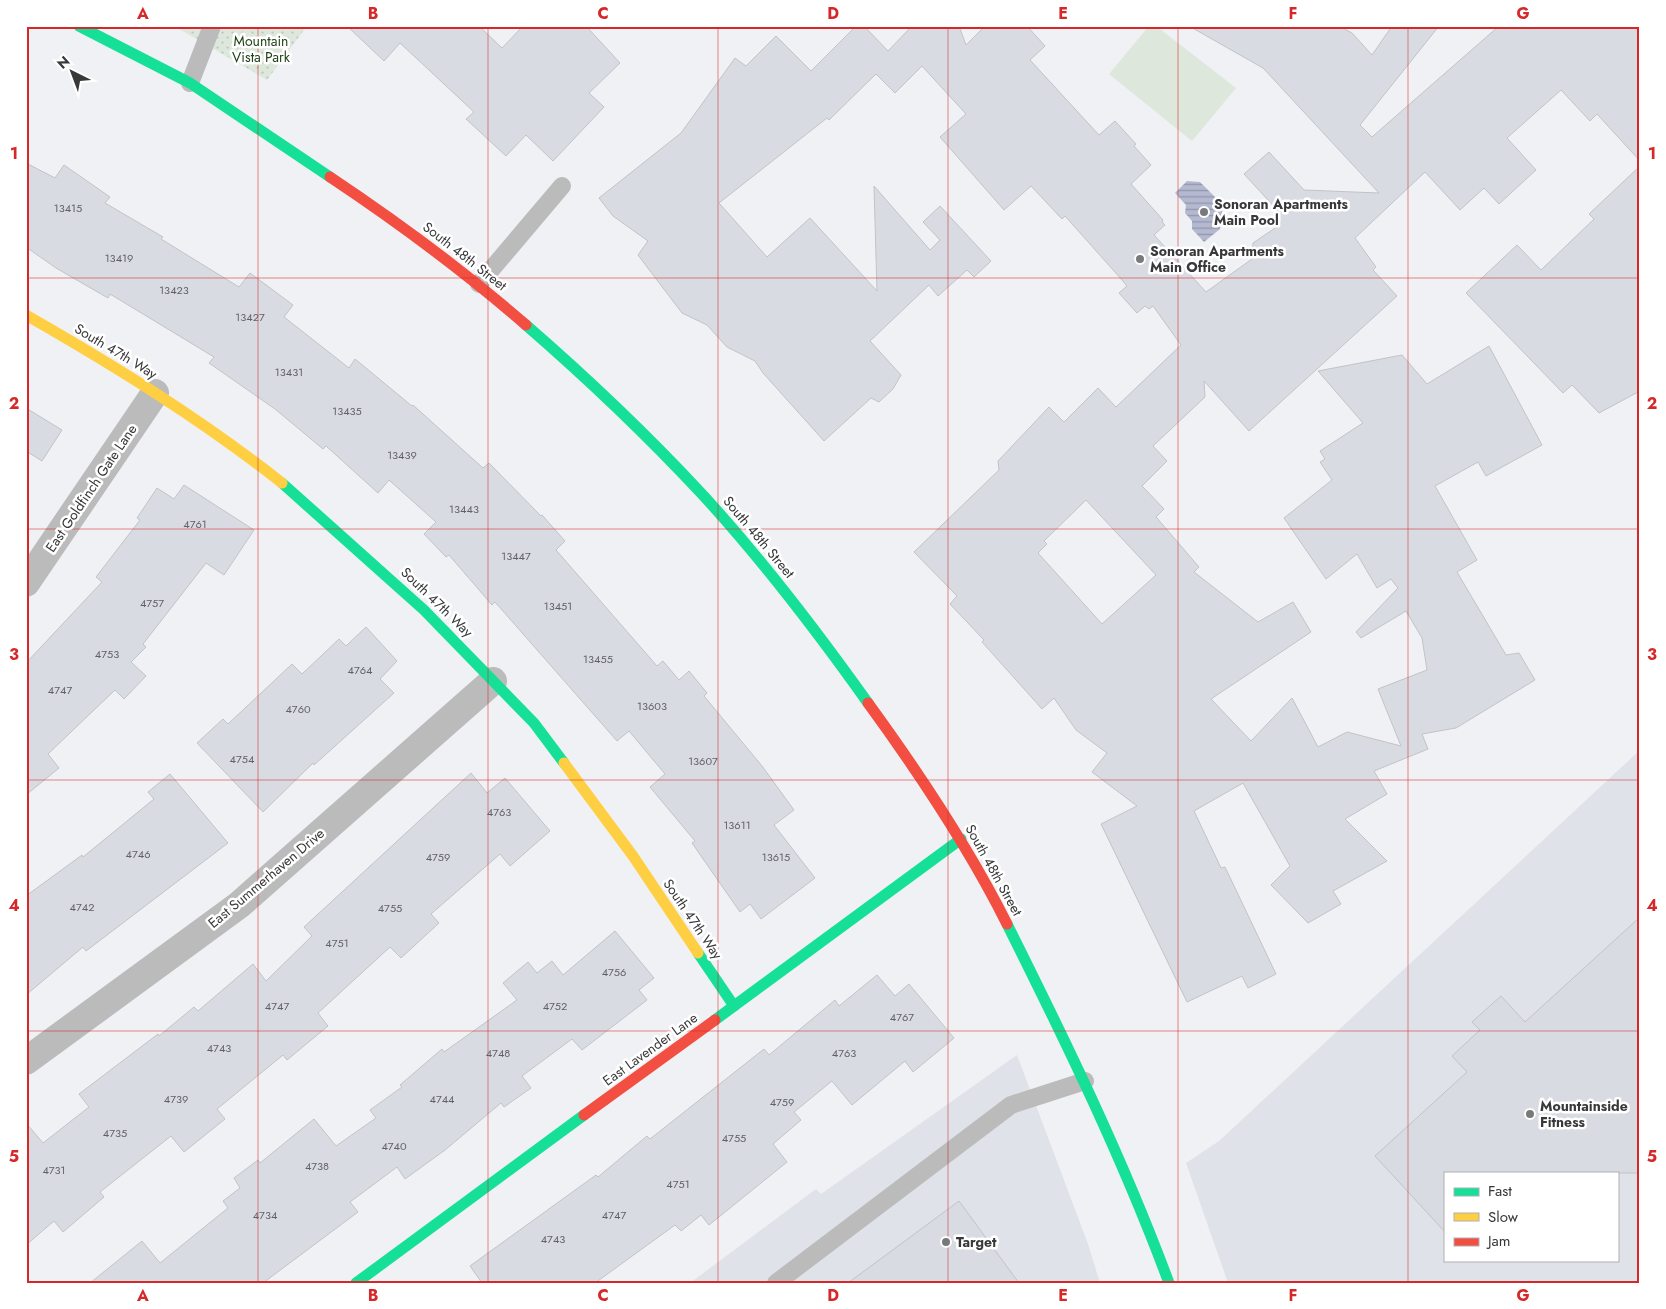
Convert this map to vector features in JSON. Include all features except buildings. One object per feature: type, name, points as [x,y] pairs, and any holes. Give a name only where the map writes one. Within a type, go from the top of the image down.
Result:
[{"type":"street","name":"South 48th Street","points":[[80,26],[190,83],[401,225],[479,284],[540,337],[650,440],[702,493],[762,562],[812,625],[912,763],[961,839],[1024,956],[1085,1082],[1117,1154],[1169,1283]]},
{"type":"street","name":"South 47th Way","points":[[26,314],[155,392],[237,448],[300,498],[424,610],[534,723],[633,856],[734,1006]]},
{"type":"street","name":"East Goldfinch Gate Lane","points":[[26,583],[155,392]]},
{"type":"street","name":"East Summerhaven Drive","points":[[26,1061],[239,905],[493,681]]},
{"type":"street","name":"East Lavender Lane","points":[[356,1283],[961,839]]},
{"type":"lane","points":[[190,83],[212,26]]},
{"type":"lane","points":[[479,284],[562,186]]},
{"type":"lane","points":[[776,1283],[1011,1105],[1085,1082]]},
{"type":"shaded area","points":[[1640,750],[1640,1283],[1228,1283],[1186,1163],[1219,1141]]},
{"type":"shaded area","points":[[1017,1055],[1088,1244],[1100,1283],[690,1283],[816,1189],[821,1194]]},
{"type":"green space","name":"Mountain Vista Park","points":[[174,26],[307,26],[267,80]]},
{"type":"green space","points":[[1149,26],[1156,26],[1236,88],[1192,141],[1109,74]]},
{"type":"water","name":"Sonoran Apartments Main Pool","points":[[1187,181],[1200,182],[1223,205],[1220,229],[1204,242],[1192,229],[1192,221],[1185,213],[1186,205],[1175,193]]},
{"type":"traffic: fast","points":[[79,26],[190,83],[330,177]]},
{"type":"traffic: fast","points":[[526,325],[616,407],[701,493],[746,543],[788,595],[868,703]]},
{"type":"traffic: fast","points":[[282,483],[424,610],[534,723],[564,763]]},
{"type":"traffic: fast","points":[[715,1020],[961,839]]},
{"type":"traffic: fast","points":[[1007,924],[1113,1146],[1169,1283]]},
{"type":"traffic: fast","points":[[698,953],[734,1006]]},
{"type":"traffic: fast","points":[[356,1283],[584,1115]]},
{"type":"traffic: slow","points":[[26,315],[157,394],[251,459],[282,483]]},
{"type":"traffic: slow","points":[[564,763],[633,856],[698,953]]},
{"type":"traffic: jam","points":[[330,177],[431,248],[526,325]]},
{"type":"traffic: jam","points":[[868,703],[942,810],[976,866],[1007,924]]},
{"type":"traffic: jam","points":[[584,1115],[715,1020]]},
{"type":"place","name":"Sonoran Apartments Main Pool","points":[[1204,212]]},
{"type":"place","name":"Sonoran Apartments Main Office","points":[[1140,259]]},
{"type":"place","name":"Mountainside Fitness","points":[[1530,1114]]},
{"type":"place","name":"Target","points":[[946,1242]]}]
